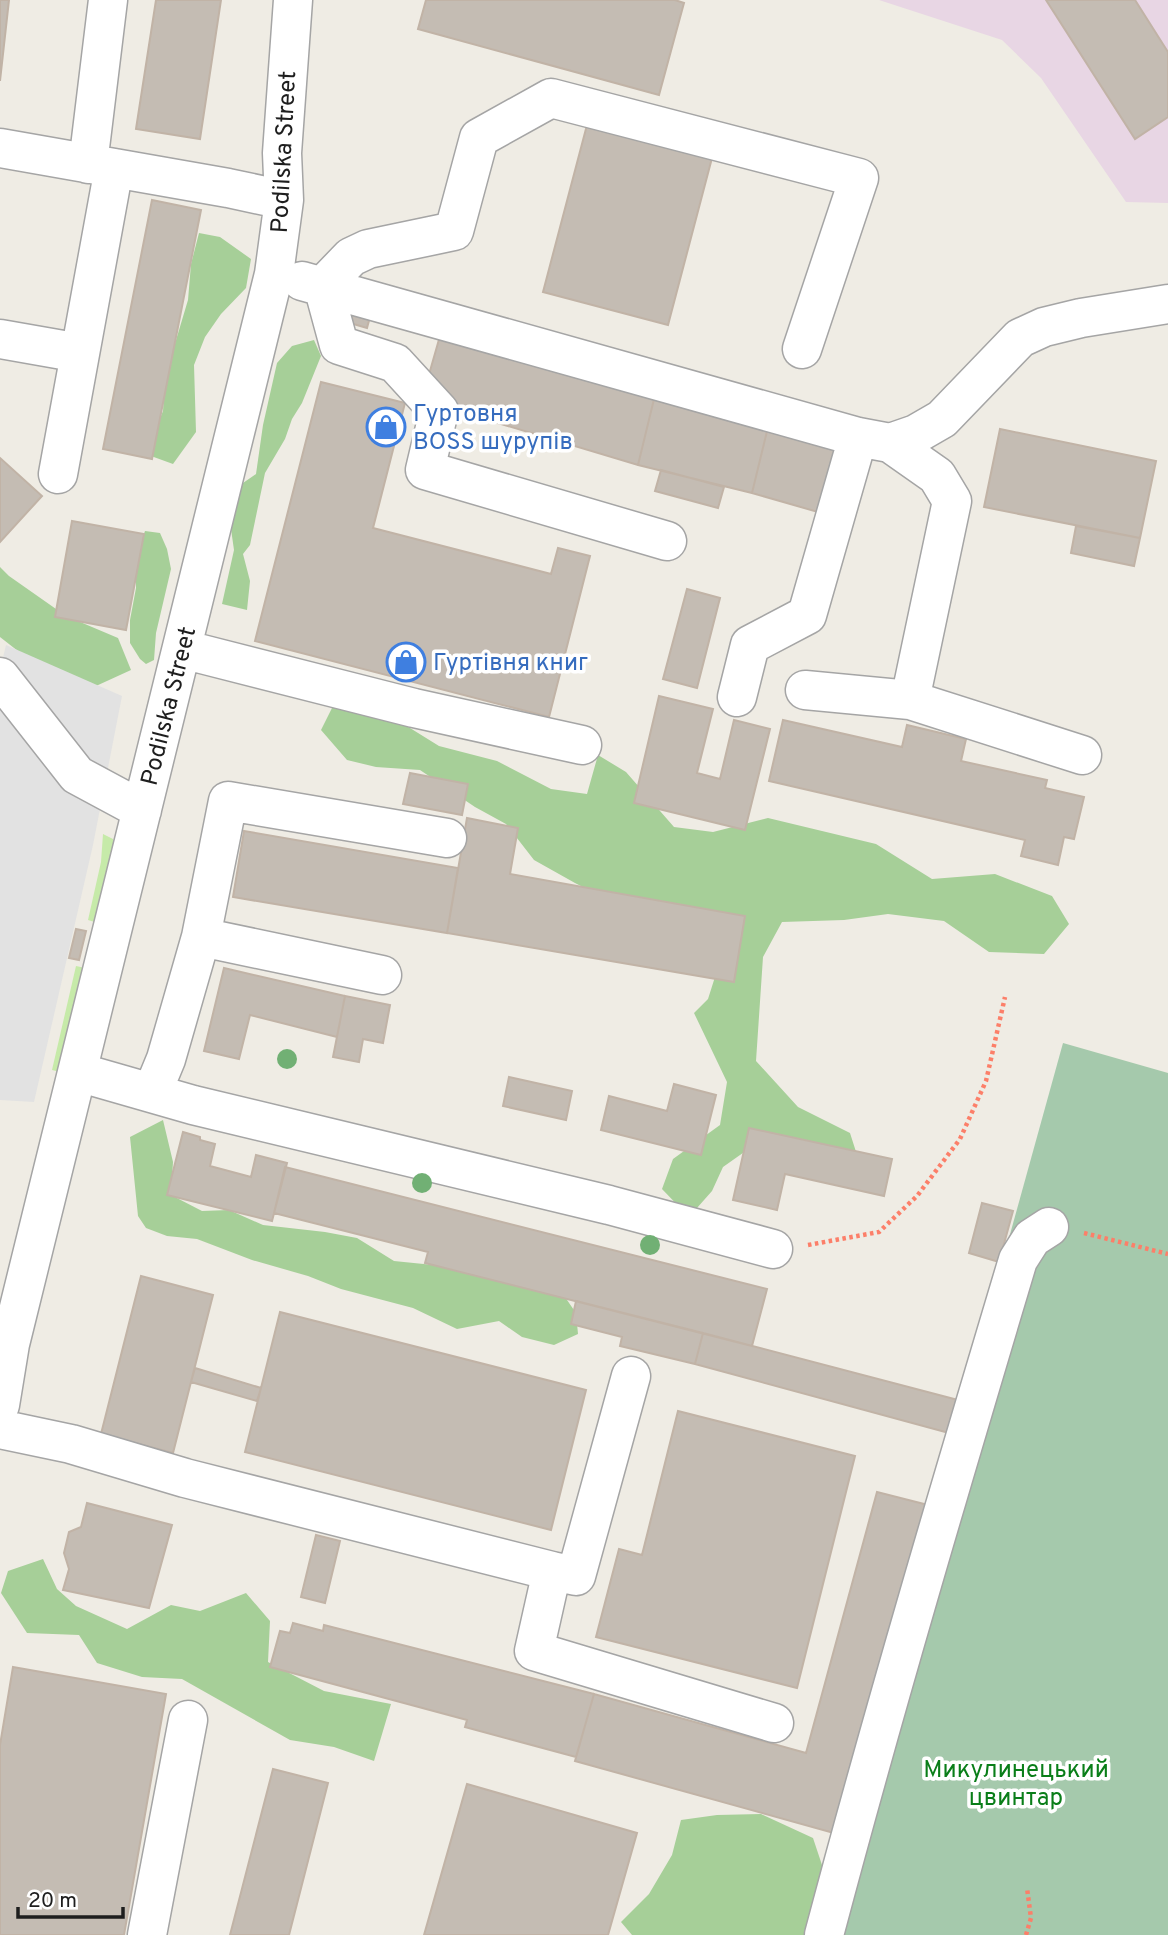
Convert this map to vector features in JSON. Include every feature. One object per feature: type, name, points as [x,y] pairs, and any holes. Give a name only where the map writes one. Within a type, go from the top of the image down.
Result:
[{"type":"street","points":[[58,474],[80,353],[101,166],[108,0]]},
{"type":"street","name":"Podilska Street","points":[[0,1405],[5,1337],[78,1072],[274,274],[284,200],[282,153],[293,0]]},
{"type":"street","points":[[323,286],[351,257],[368,249],[454,231],[479,138],[551,98],[859,178],[803,349]]},
{"type":"street","points":[[0,148],[284,200]]},
{"type":"street","points":[[274,274],[874,440],[937,476],[952,501],[909,700]]},
{"type":"street","points":[[323,286],[339,345],[395,363],[439,411],[425,470],[667,541]]},
{"type":"street","points":[[874,440],[916,434],[942,419],[1020,338],[1044,327],[1081,318],[1168,304]]},
{"type":"street","points":[[0,339],[80,353]]},
{"type":"street","points":[[737,697],[750,645],[807,615],[874,440]]},
{"type":"street","points":[[182,649],[414,708],[582,745]]},
{"type":"street","points":[[0,677],[77,775],[142,810]]},
{"type":"street","points":[[805,690],[909,700],[1082,755]]},
{"type":"street","points":[[152,1093],[166,1059],[201,937],[228,801],[447,838]]},
{"type":"street","points":[[201,937],[382,975]]},
{"type":"street","points":[[78,1072],[193,1105],[609,1205],[773,1249]]},
{"type":"street","points":[[824,1935],[936,1536],[1018,1260],[1032,1238],[1049,1227]]},
{"type":"street","points":[[0,1430],[71,1444],[185,1478],[576,1576],[631,1376]]},
{"type":"street","points":[[552,1571],[534,1651],[774,1723]]},
{"type":"street","points":[[148,1935],[188,1720]]},
{"type":"path","points":[[773,1249],[879,1232],[917,1196],[960,1139],[986,1081],[1005,997]]},
{"type":"path","points":[[1049,1227],[1168,1254]]},
{"type":"path","points":[[1026,1935],[1031,1918],[1027,1888]]},
{"type":"shaded area","points":[[879,0],[1168,0],[1168,203],[1126,202],[1041,78],[1002,40]]},
{"type":"shaded area","points":[[6,645],[122,696],[93,845],[34,1102],[0,1100],[0,670]]},
{"type":"green space","points":[[199,233],[220,237],[251,259],[246,288],[221,314],[205,337],[194,365],[196,432],[173,464],[151,456],[153,436],[163,411],[165,377],[188,300],[191,264]]},
{"type":"green space","points":[[314,340],[321,356],[285,439],[265,473],[250,545],[243,554],[250,581],[247,610],[222,604],[234,550],[230,522],[243,483],[256,474],[263,425],[277,363],[292,346]]},
{"type":"green space","points":[[145,531],[160,533],[171,569],[156,633],[154,660],[146,664],[130,643],[130,620],[136,588],[136,555]]},
{"type":"green space","points":[[0,567],[66,616],[118,638],[131,670],[96,686],[23,655],[0,637]]},
{"type":"green space","points":[[335,702],[389,715],[439,746],[497,761],[551,789],[587,794],[598,755],[626,772],[674,827],[713,832],[768,818],[876,844],[932,879],[995,874],[1052,896],[1069,924],[1044,954],[989,952],[944,921],[888,914],[844,920],[782,922],[763,957],[756,1061],[798,1107],[850,1133],[858,1158],[757,1143],[723,1167],[712,1191],[689,1217],[662,1189],[673,1159],[720,1125],[727,1082],[694,1013],[708,999],[721,958],[534,860],[506,824],[420,770],[376,767],[347,760],[321,730]]},
{"type":"green space","points":[[103,834],[113,839],[116,849],[101,924],[88,920],[101,862]]},
{"type":"green space","points":[[76,966],[90,969],[64,1073],[52,1070]]},
{"type":"green space","name":"Микулинецький цвинтар","points":[[1063,1043],[1168,1073],[1168,1935],[816,1935]]},
{"type":"green space","points":[[163,1120],[173,1162],[171,1195],[202,1211],[229,1210],[263,1225],[357,1238],[394,1261],[463,1268],[558,1287],[576,1313],[578,1334],[554,1345],[522,1337],[499,1321],[457,1329],[413,1308],[341,1289],[197,1239],[167,1236],[146,1228],[138,1216],[130,1137]]},
{"type":"green space","points":[[43,1559],[57,1589],[76,1606],[127,1629],[171,1605],[200,1611],[246,1593],[270,1621],[268,1662],[324,1691],[391,1704],[374,1761],[334,1747],[290,1740],[182,1679],[142,1677],[97,1663],[79,1635],[27,1633],[1,1593],[8,1571]]},
{"type":"green space","points":[[761,1814],[813,1838],[825,1874],[806,1935],[632,1935],[621,1922],[649,1894],[672,1855],[681,1820],[717,1815]]},
{"type":"building","points":[[0,0],[9,0],[0,81]]},
{"type":"building","points":[[156,0],[221,0],[200,139],[136,129]]},
{"type":"building","points":[[426,0],[675,0],[684,3],[659,95],[418,29]]},
{"type":"building","points":[[1046,0],[1135,0],[1168,52],[1168,117],[1135,139]]},
{"type":"building","points":[[587,125],[712,158],[668,325],[543,292]]},
{"type":"building","points":[[152,200],[201,210],[152,459],[103,449]]},
{"type":"building","points":[[348,300],[373,306],[367,328],[343,321]]},
{"type":"building","points":[[440,336],[655,395],[638,465],[441,406],[426,385]]},
{"type":"building","points":[[321,382],[405,403],[373,528],[551,574],[558,548],[590,556],[549,717],[255,641]]},
{"type":"building","points":[[655,395],[769,423],[752,493],[638,465]]},
{"type":"building","points":[[769,423],[829,438],[835,452],[818,512],[752,493]]},
{"type":"building","points":[[1000,429],[1156,461],[1140,538],[984,507]]},
{"type":"building","points":[[0,458],[42,496],[0,542]]},
{"type":"building","points":[[661,470],[724,487],[718,508],[655,491]]},
{"type":"building","points":[[72,521],[144,534],[126,630],[55,617]]},
{"type":"building","points":[[1076,526],[1140,538],[1134,566],[1071,553]]},
{"type":"building","points":[[687,589],[720,598],[697,688],[663,679]]},
{"type":"building","points":[[659,696],[713,709],[697,773],[720,779],[734,720],[770,729],[745,830],[634,803]]},
{"type":"building","points":[[783,720],[902,747],[907,725],[966,739],[961,761],[1047,780],[1045,788],[1084,797],[1074,839],[1064,837],[1058,865],[1021,856],[1025,840],[769,781]]},
{"type":"building","points":[[410,773],[468,784],[462,815],[403,804]]},
{"type":"building","points":[[467,818],[518,828],[510,874],[745,916],[734,982],[447,933]]},
{"type":"building","points":[[244,831],[458,868],[447,933],[233,897]]},
{"type":"building","points":[[76,929],[86,931],[79,960],[69,958]]},
{"type":"building","points":[[224,968],[345,996],[337,1037],[250,1015],[239,1059],[204,1051]]},
{"type":"building","points":[[345,996],[390,1005],[383,1043],[363,1039],[359,1062],[333,1057]]},
{"type":"building","points":[[509,1077],[572,1091],[566,1120],[503,1106]]},
{"type":"building","points":[[674,1084],[716,1095],[701,1155],[601,1130],[609,1096],[667,1111]]},
{"type":"building","points":[[749,1128],[892,1159],[884,1196],[785,1174],[777,1210],[733,1200]]},
{"type":"building","points":[[183,1132],[215,1144],[210,1166],[251,1177],[256,1155],[287,1163],[272,1221],[167,1195]]},
{"type":"building","points":[[285,1167],[767,1289],[752,1346],[425,1263],[428,1252],[274,1213]]},
{"type":"building","points":[[982,1203],[1013,1211],[999,1262],[969,1253]]},
{"type":"building","points":[[141,1276],[213,1295],[173,1453],[101,1434]]},
{"type":"building","points":[[576,1301],[703,1333],[695,1364],[620,1346],[622,1337],[571,1324]]},
{"type":"building","points":[[280,1312],[586,1390],[551,1530],[245,1452]]},
{"type":"building","points":[[703,1333],[958,1400],[949,1433],[695,1364]]},
{"type":"building","points":[[195,1368],[261,1388],[257,1401],[191,1382]]},
{"type":"building","points":[[678,1411],[855,1456],[797,1688],[596,1637],[619,1549],[642,1555]]},
{"type":"building","points":[[877,1492],[932,1506],[841,1835],[575,1761],[594,1694],[806,1753]]},
{"type":"building","points":[[87,1503],[172,1525],[149,1608],[63,1590],[69,1569],[64,1553],[69,1532],[81,1527]]},
{"type":"building","points":[[316,1535],[340,1541],[325,1603],[301,1597]]},
{"type":"building","points":[[293,1623],[323,1631],[324,1625],[594,1694],[576,1757],[465,1727],[467,1720],[270,1667],[280,1631],[290,1633]]},
{"type":"building","points":[[13,1667],[166,1694],[124,1935],[0,1935],[0,1745]]},
{"type":"building","points":[[273,1769],[328,1783],[289,1935],[230,1935]]},
{"type":"building","points":[[467,1784],[637,1833],[608,1935],[424,1935]]},
{"type":"place","name":"Гуртовня BOSS шурупів","points":[[386,427]]},
{"type":"place","name":"Гуртівня книг","points":[[406,662]]}]
